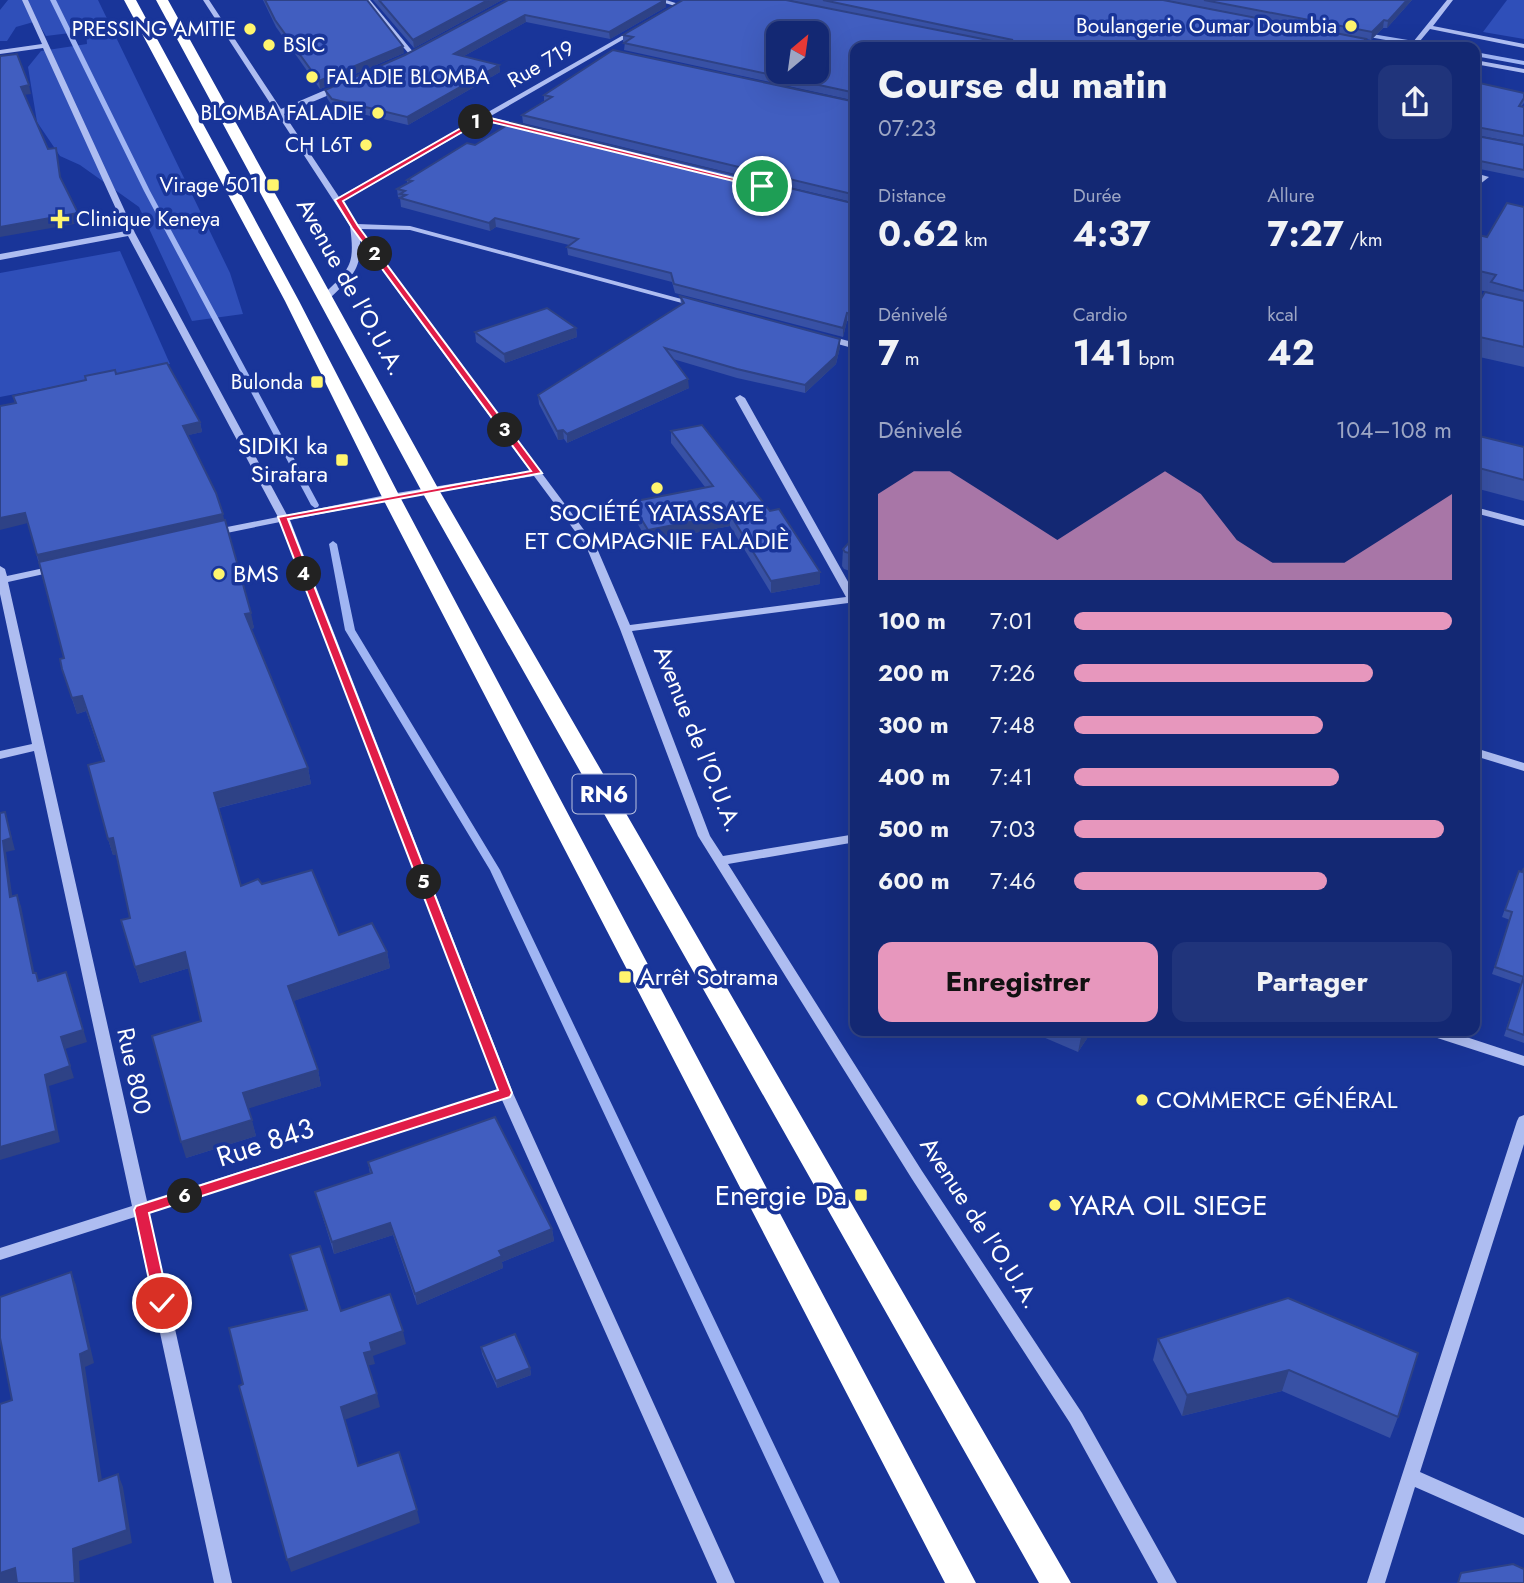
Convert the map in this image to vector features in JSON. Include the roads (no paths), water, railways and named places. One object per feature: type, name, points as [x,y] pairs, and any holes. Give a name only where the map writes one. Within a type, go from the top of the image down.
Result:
[{"type":"highway","name":"RN6","points":[[130,0],[292,301],[391,497],[961,1583]]},
{"type":"highway","name":"Avenue de l'O.U.A.","points":[[162,0],[327,296],[430,490],[1056,1583]]},
{"type":"street","points":[[25,0],[131,233],[283,517],[506,1093],[726,1583]]},
{"type":"street","name":"Avenue de l'O.U.A.","points":[[206,0],[354,226],[591,546],[626,629],[683,785],[719,861],[1076,1418],[1168,1583]]},
{"type":"street","points":[[379,0],[368,2],[412,54]]},
{"type":"street","points":[[657,0],[679,5]]},
{"type":"street","points":[[668,11],[687,0]]},
{"type":"street","points":[[1416,42],[1450,0]]},
{"type":"street","name":"Rue 719","points":[[339,200],[646,24]]},
{"type":"street","points":[[1428,27],[1524,46]]},
{"type":"street","points":[[1339,37],[1366,42]]},
{"type":"street","points":[[0,52],[44,46]]},
{"type":"street","points":[[403,59],[423,48]]},
{"type":"street","points":[[600,50],[614,53]]},
{"type":"street","points":[[1480,63],[1524,71]]},
{"type":"street","points":[[279,113],[353,81]]},
{"type":"street","points":[[482,118],[536,131]]},
{"type":"street","points":[[1480,182],[1485,177]]},
{"type":"street","points":[[327,296],[352,272],[359,256],[354,226],[410,228],[707,307]]},
{"type":"street","points":[[0,257],[131,233]]},
{"type":"street","points":[[815,336],[850,345]]},
{"type":"street","points":[[740,398],[850,592]]},
{"type":"street","points":[[203,535],[283,517],[537,473]]},
{"type":"street","points":[[1480,511],[1524,523]]},
{"type":"street","points":[[1,577],[69,565]]},
{"type":"street","name":"Rue 800","points":[[1,577],[223,1583]]},
{"type":"street","points":[[626,629],[850,600]]},
{"type":"street","points":[[0,755],[39,746]]},
{"type":"street","points":[[1480,754],[1524,767]]},
{"type":"street","points":[[719,861],[850,839]]},
{"type":"street","points":[[1448,1036],[1524,1061]]},
{"type":"street","name":"Rue 843","points":[[0,1254],[506,1093]]},
{"type":"street","points":[[1376,1583],[1524,1121]]},
{"type":"street","points":[[1410,1476],[1524,1527]]},
{"type":"waterway","points":[[53,0],[147,191],[315,505]]},
{"type":"waterway","points":[[1360,34],[1408,42]]},
{"type":"waterway","points":[[1480,55],[1524,63]]},
{"type":"waterway","points":[[333,544],[350,630],[495,870],[832,1583]]},
{"type":"place","name":"Boulangerie Oumar Doumbia","points":[[1351,26]]},
{"type":"place","name":"PRESSING AMITIE","points":[[250,29]]},
{"type":"place","name":"BSIC","points":[[269,45]]},
{"type":"place","name":"FALADIE BLOMBA","points":[[312,77]]},
{"type":"place","name":"BLOMBA FALADIE","points":[[378,113]]},
{"type":"place","name":"CH L6T","points":[[366,145]]},
{"type":"place","name":"Virage 501","points":[[273,185]]},
{"type":"place","name":"Clinique Keneya","points":[[60,219]]},
{"type":"place","name":"Bulonda","points":[[317,382]]},
{"type":"place","name":"SIDIKI ka Sirafara","points":[[342,460]]},
{"type":"place","name":"SOCIÉTÉ YATASSAYE ET COMPAGNIE FALADIÈ","points":[[657,488]]},
{"type":"place","name":"BMS","points":[[219,574]]},
{"type":"place","name":"Arrêt Sotrama","points":[[625,977]]},
{"type":"place","name":"COMMERCE GÉNÉRAL","points":[[1142,1100]]},
{"type":"place","name":"Energie Da","points":[[861,1195]]},
{"type":"place","name":"YARA OIL SIEGE","points":[[1055,1205]]}]
